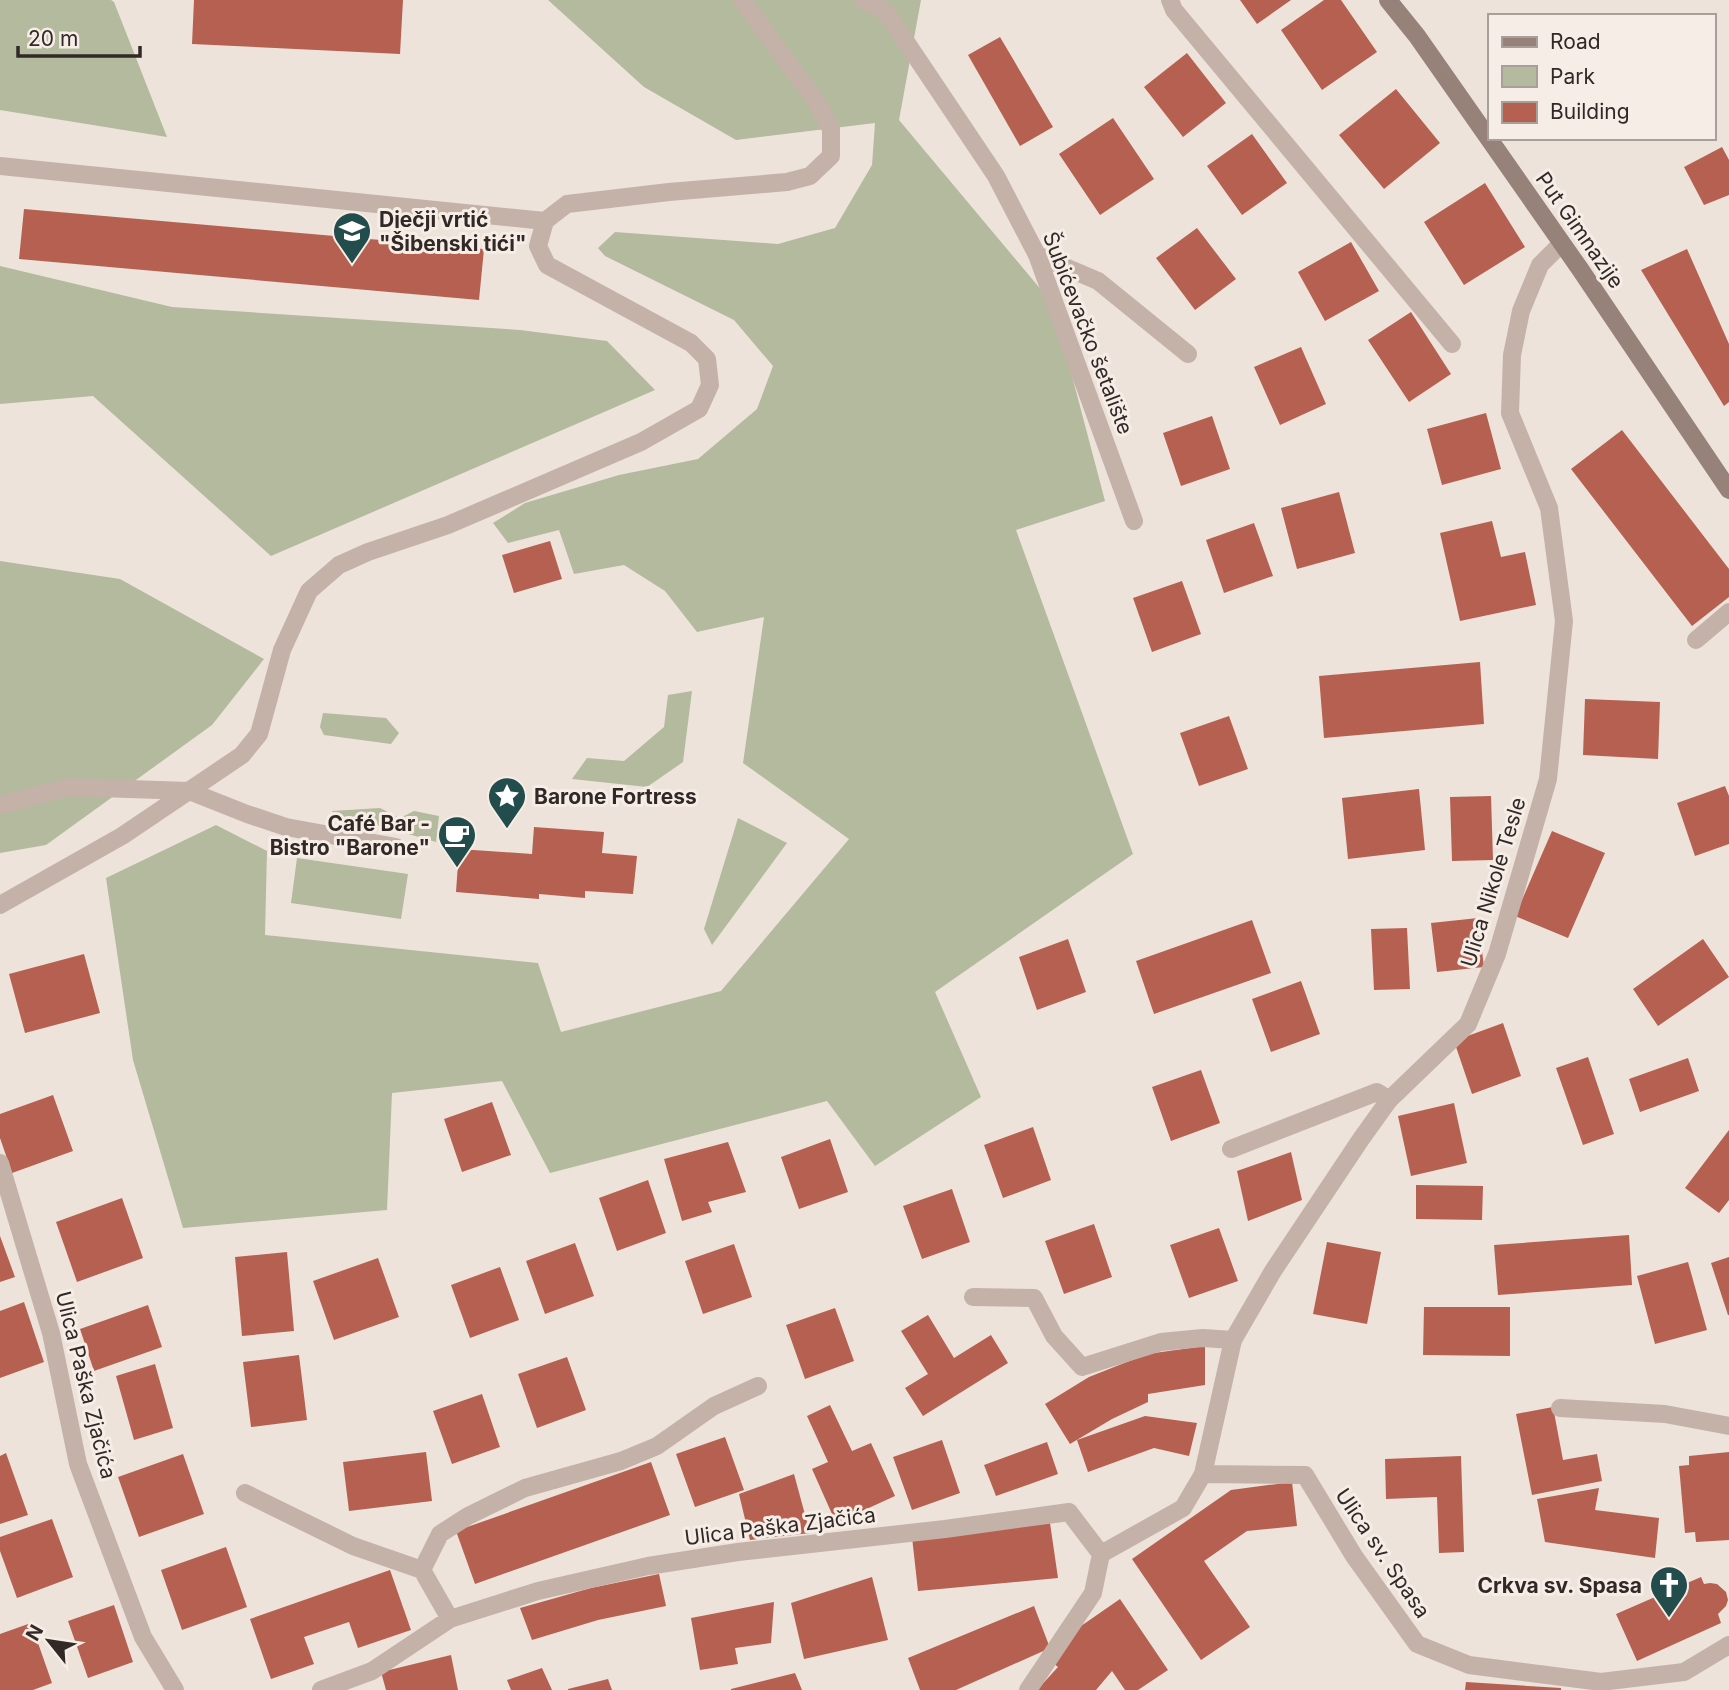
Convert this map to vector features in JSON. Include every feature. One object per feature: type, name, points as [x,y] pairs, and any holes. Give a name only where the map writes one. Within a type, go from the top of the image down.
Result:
[{"type":"street","points":[[0,905],[122,836],[242,755],[258,734],[282,650],[309,591],[339,565],[368,552],[448,525],[640,442],[699,409],[710,385],[707,359],[691,342],[547,265],[538,246],[545,221],[567,204],[787,182],[810,176],[831,156],[831,129],[816,101],[742,0]]},
{"type":"street","name":"Šubićevačko šetalište","points":[[863,0],[886,12],[996,176],[1037,255],[1134,521]]},
{"type":"street","points":[[1170,0],[1174,10],[1452,345]]},
{"type":"street","name":"Put Gimnazije","points":[[1388,0],[1417,36],[1488,139]]},
{"type":"street","name":"Put Gimnazije","points":[[1489,140],[1729,490]]},
{"type":"street","points":[[0,166],[545,221]]},
{"type":"street","name":"Ulica Nikole Tesle","points":[[1101,1554],[1183,1508],[1203,1474],[1233,1340],[1273,1270],[1388,1100],[1468,1024],[1497,954],[1548,779],[1564,621],[1549,508],[1510,413],[1512,355],[1521,311],[1540,265],[1561,244]]},
{"type":"street","points":[[1037,255],[1098,281],[1188,354]]},
{"type":"street","points":[[1696,640],[1729,612]]},
{"type":"street","points":[[0,805],[69,787],[189,792],[285,827],[396,847]]},
{"type":"street","points":[[1231,1149],[1377,1092],[1388,1100]]},
{"type":"street","name":"Ulica Paška Zjačića","points":[[0,1163],[51,1333],[78,1464],[144,1637],[175,1690]]},
{"type":"street","points":[[974,1297],[1034,1298],[1054,1336],[1082,1367],[1161,1342],[1203,1338],[1233,1340]]},
{"type":"street","points":[[422,1570],[440,1534],[468,1516],[525,1488],[621,1461],[657,1446],[714,1406],[758,1386]]},
{"type":"street","points":[[1560,1408],[1665,1414],[1729,1426]]},
{"type":"street","name":"Ulica sv. Spasa","points":[[1203,1474],[1305,1475],[1354,1556],[1417,1644],[1469,1665],[1601,1682],[1684,1672],[1729,1645]]},
{"type":"street","points":[[245,1493],[353,1546],[422,1570],[450,1619]]},
{"type":"street","name":"Ulica Paška Zjačića","points":[[321,1690],[372,1671],[450,1619],[538,1591],[648,1566],[738,1552],[1069,1512],[1101,1554]]},
{"type":"street","points":[[1028,1690],[1093,1593],[1101,1554]]},
{"type":"green space","points":[[0,0],[114,2],[167,137],[0,110]]},
{"type":"green space","points":[[548,0],[921,0],[899,120],[1053,304],[1105,501],[1016,530],[1133,854],[935,992],[981,1097],[875,1166],[827,1101],[550,1173],[502,1081],[392,1093],[387,1210],[183,1228],[133,1060],[106,878],[216,825],[267,851],[265,935],[538,963],[561,1032],[721,991],[849,839],[743,763],[764,617],[697,632],[665,591],[624,565],[574,574],[559,530],[508,543],[493,523],[525,503],[619,475],[698,459],[757,409],[773,366],[734,320],[605,256],[598,248],[615,232],[778,244],[835,228],[872,165],[875,123],[736,140],[644,87]]},
{"type":"green space","points":[[0,266],[172,307],[520,330],[607,341],[655,390],[271,556],[93,396],[0,404]]},
{"type":"green space","points":[[0,561],[120,579],[264,659],[212,725],[46,845],[0,853]]},
{"type":"green space","points":[[692,691],[683,762],[647,787],[572,779],[587,758],[624,761],[664,727],[668,695]]},
{"type":"green space","points":[[323,713],[386,718],[399,733],[391,744],[324,735],[320,727]]},
{"type":"green space","points":[[380,808],[400,818],[414,811],[439,816],[436,842],[335,816],[332,811]]},
{"type":"green space","points":[[738,818],[787,843],[712,945],[704,929]]},
{"type":"green space","points":[[297,858],[408,874],[401,919],[291,903]]},
{"type":"building","points":[[194,0],[403,0],[400,54],[192,44]]},
{"type":"building","points":[[1240,0],[1291,0],[1257,24]]},
{"type":"building","points":[[1324,0],[1341,0],[1377,52],[1322,90],[1281,30]]},
{"type":"building","points":[[1000,37],[1053,127],[1020,146],[968,55]]},
{"type":"building","points":[[1187,53],[1226,103],[1183,137],[1144,87]]},
{"type":"building","points":[[1396,89],[1440,143],[1384,189],[1339,135]]},
{"type":"building","points":[[1113,118],[1154,179],[1100,215],[1059,154]]},
{"type":"building","points":[[1252,134],[1287,183],[1242,215],[1207,166]]},
{"type":"building","points":[[1722,147],[1729,160],[1729,195],[1704,205],[1684,167]]},
{"type":"building","points":[[1485,183],[1525,247],[1464,285],[1424,222]]},
{"type":"building","points":[[24,209],[484,249],[479,300],[19,259]]},
{"type":"building","points":[[1197,228],[1236,279],[1195,310],[1156,258]]},
{"type":"building","points":[[1351,242],[1379,291],[1325,321],[1298,272]]},
{"type":"building","points":[[1687,249],[1729,344],[1729,402],[1724,406],[1641,270]]},
{"type":"building","points":[[1411,312],[1451,374],[1409,402],[1368,340]]},
{"type":"building","points":[[1301,347],[1326,404],[1280,425],[1254,367]]},
{"type":"building","points":[[1486,413],[1501,469],[1442,485],[1427,429]]},
{"type":"building","points":[[1212,416],[1230,469],[1181,486],[1163,433]]},
{"type":"building","points":[[1622,430],[1729,569],[1729,597],[1692,626],[1571,469]]},
{"type":"building","points":[[1339,492],[1355,553],[1297,569],[1281,508]]},
{"type":"building","points":[[1492,521],[1501,557],[1525,552],[1536,605],[1460,621],[1440,533]]},
{"type":"building","points":[[1254,523],[1273,576],[1224,593],[1206,540]]},
{"type":"building","points":[[550,541],[562,579],[514,593],[502,555]]},
{"type":"building","points":[[1182,581],[1201,634],[1152,652],[1133,598]]},
{"type":"building","points":[[1480,662],[1484,724],[1324,738],[1319,676]]},
{"type":"building","points":[[1585,699],[1660,702],[1658,759],[1583,755]]},
{"type":"building","points":[[1229,716],[1248,769],[1199,786],[1180,733]]},
{"type":"building","points":[[1725,786],[1729,796],[1729,844],[1695,856],[1677,803]]},
{"type":"building","points":[[1419,789],[1425,850],[1348,859],[1342,798]]},
{"type":"building","points":[[1491,796],[1493,860],[1452,861],[1450,797]]},
{"type":"building","points":[[534,827],[604,832],[602,853],[637,856],[633,894],[585,891],[585,898],[539,894],[539,899],[456,892],[459,849],[532,854]]},
{"type":"building","points":[[1552,831],[1605,853],[1568,938],[1515,916]]},
{"type":"building","points":[[1478,918],[1484,967],[1437,972],[1431,923]]},
{"type":"building","points":[[1252,920],[1271,973],[1154,1014],[1136,961]]},
{"type":"building","points":[[1407,928],[1410,989],[1374,990],[1371,929]]},
{"type":"building","points":[[1068,939],[1086,992],[1037,1010],[1019,957]]},
{"type":"building","points":[[1703,939],[1729,977],[1658,1026],[1633,989]]},
{"type":"building","points":[[84,954],[100,1013],[25,1033],[9,974]]},
{"type":"building","points":[[1301,981],[1320,1034],[1271,1052],[1252,999]]},
{"type":"building","points":[[1503,1023],[1521,1076],[1472,1094],[1454,1041]]},
{"type":"building","points":[[1588,1057],[1614,1134],[1583,1145],[1556,1068]]},
{"type":"building","points":[[1688,1058],[1699,1091],[1640,1112],[1629,1079]]},
{"type":"building","points":[[1201,1070],[1220,1123],[1171,1141],[1152,1087]]},
{"type":"building","points":[[53,1095],[73,1151],[12,1173],[0,1138],[0,1114]]},
{"type":"building","points":[[492,1102],[511,1155],[462,1172],[444,1119]]},
{"type":"building","points":[[1454,1103],[1467,1163],[1411,1176],[1398,1116]]},
{"type":"building","points":[[1033,1127],[1051,1180],[1003,1198],[984,1145]]},
{"type":"building","points":[[1729,1130],[1729,1200],[1719,1213],[1685,1188]]},
{"type":"building","points":[[830,1139],[848,1192],[799,1209],[781,1157]]},
{"type":"building","points":[[728,1142],[746,1192],[708,1202],[712,1212],[682,1221],[664,1159]]},
{"type":"building","points":[[1291,1152],[1302,1200],[1248,1221],[1237,1171]]},
{"type":"building","points":[[648,1180],[666,1233],[617,1251],[599,1198]]},
{"type":"building","points":[[1416,1185],[1483,1186],[1482,1220],[1416,1219]]},
{"type":"building","points":[[952,1189],[970,1242],[922,1259],[903,1206]]},
{"type":"building","points":[[122,1198],[143,1258],[77,1282],[56,1222]]},
{"type":"building","points":[[1094,1224],[1112,1277],[1064,1294],[1045,1241]]},
{"type":"building","points":[[1219,1228],[1238,1281],[1189,1298],[1170,1245]]},
{"type":"building","points":[[1629,1235],[1632,1285],[1498,1295],[1494,1245]]},
{"type":"building","points":[[0,1236],[15,1277],[0,1282]]},
{"type":"building","points":[[1327,1242],[1381,1252],[1367,1324],[1313,1314]]},
{"type":"building","points":[[575,1243],[594,1296],[545,1314],[526,1261]]},
{"type":"building","points":[[734,1244],[752,1297],[703,1314],[685,1261]]},
{"type":"building","points":[[287,1252],[294,1331],[242,1336],[235,1257]]},
{"type":"building","points":[[1729,1257],[1729,1315],[1728,1315],[1711,1263]]},
{"type":"building","points":[[378,1258],[399,1317],[334,1340],[313,1281]]},
{"type":"building","points":[[1688,1262],[1707,1330],[1655,1344],[1637,1276]]},
{"type":"building","points":[[500,1267],[519,1320],[470,1338],[451,1285]]},
{"type":"building","points":[[24,1302],[44,1362],[0,1378],[0,1311]]},
{"type":"building","points":[[148,1305],[162,1347],[94,1371],[80,1329]]},
{"type":"building","points":[[1424,1307],[1510,1307],[1510,1356],[1423,1355]]},
{"type":"building","points":[[835,1308],[854,1361],[805,1379],[786,1325]]},
{"type":"building","points":[[928,1315],[954,1358],[991,1335],[1008,1363],[923,1416],[905,1388],[928,1374],[901,1331]]},
{"type":"building","points":[[1205,1346],[1205,1385],[1148,1394],[1148,1402],[1070,1444],[1045,1404],[1089,1377],[1147,1354]]},
{"type":"building","points":[[299,1355],[307,1420],[251,1427],[243,1362]]},
{"type":"building","points":[[567,1357],[586,1410],[537,1428],[518,1374]]},
{"type":"building","points":[[155,1364],[173,1428],[134,1440],[116,1376]]},
{"type":"building","points":[[482,1394],[500,1447],[452,1464],[433,1411]]},
{"type":"building","points":[[830,1405],[852,1451],[871,1443],[895,1496],[836,1523],[812,1469],[828,1462],[807,1416]]},
{"type":"building","points":[[1553,1407],[1563,1460],[1597,1454],[1602,1481],[1532,1495],[1516,1414]]},
{"type":"building","points":[[1145,1416],[1197,1423],[1189,1456],[1154,1448],[1088,1472],[1077,1440]]},
{"type":"building","points":[[725,1437],[744,1490],[695,1507],[676,1454]]},
{"type":"building","points":[[942,1440],[960,1493],[912,1510],[893,1457]]},
{"type":"building","points":[[1047,1442],[1058,1474],[996,1496],[984,1465]]},
{"type":"building","points":[[426,1452],[432,1501],[349,1511],[343,1462]]},
{"type":"building","points":[[1729,1452],[1729,1540],[1696,1542],[1695,1532],[1685,1533],[1679,1466],[1689,1465],[1689,1456]]},
{"type":"building","points":[[6,1453],[28,1515],[0,1524],[0,1456]]},
{"type":"building","points":[[183,1454],[204,1514],[139,1537],[118,1477]]},
{"type":"building","points":[[1461,1456],[1464,1552],[1439,1553],[1437,1497],[1386,1499],[1385,1459]]},
{"type":"building","points":[[651,1462],[670,1515],[475,1584],[456,1531]]},
{"type":"building","points":[[794,1474],[810,1533],[750,1540],[739,1494]]},
{"type":"building","points":[[1292,1482],[1297,1526],[1247,1531],[1204,1561],[1250,1627],[1201,1660],[1132,1559],[1231,1490]]},
{"type":"building","points":[[1599,1488],[1595,1510],[1659,1518],[1655,1558],[1545,1542],[1537,1499]]},
{"type":"building","points":[[52,1519],[73,1577],[17,1598],[0,1551],[0,1537]]},
{"type":"building","points":[[1050,1523],[1058,1578],[918,1591],[912,1537]]},
{"type":"building","points":[[226,1547],[247,1607],[182,1630],[161,1570]]},
{"type":"building","points":[[390,1570],[411,1630],[358,1648],[349,1622],[304,1637],[314,1664],[271,1679],[250,1619]]},
{"type":"building","points":[[659,1574],[666,1606],[598,1620],[532,1640],[520,1608],[591,1588]]},
{"type":"building","points":[[872,1577],[888,1640],[804,1659],[791,1603]]},
{"type":"building","name":"Crkva sv. Spasa","points":[[1701,1577],[1704,1584],[1717,1584],[1726,1592],[1726,1606],[1718,1614],[1721,1623],[1637,1661],[1616,1614]]},
{"type":"building","points":[[1120,1599],[1168,1670],[1138,1690],[1125,1690],[1112,1671],[1096,1690],[1037,1690],[1058,1667],[1053,1663],[1081,1626]]},
{"type":"building","points":[[774,1602],[771,1643],[735,1648],[738,1664],[700,1670],[691,1618]]},
{"type":"building","points":[[114,1605],[133,1662],[88,1678],[68,1621]]},
{"type":"building","points":[[1034,1606],[1050,1648],[956,1690],[920,1690],[908,1658]]},
{"type":"building","points":[[31,1623],[52,1683],[33,1690],[0,1690],[0,1634]]},
{"type":"building","points":[[451,1655],[458,1690],[386,1690],[381,1672]]},
{"type":"building","points":[[542,1668],[552,1690],[511,1690],[507,1680]]},
{"type":"building","points":[[795,1673],[802,1690],[731,1690],[731,1689]]},
{"type":"building","points":[[608,1679],[612,1690],[568,1690],[568,1689]]},
{"type":"building","points":[[1466,1682],[1561,1688],[1561,1690],[1465,1690]]},
{"type":"place","name":"Dječji vrtić \"Šibenski tići\"","points":[[352,265]]},
{"type":"place","name":"Barone Fortress","points":[[507,830]]},
{"type":"place","name":"Café Bar - Bistro \"Barone\"","points":[[457,869]]},
{"type":"place","name":"Crkva sv. Spasa","points":[[1669,1619]]}]
